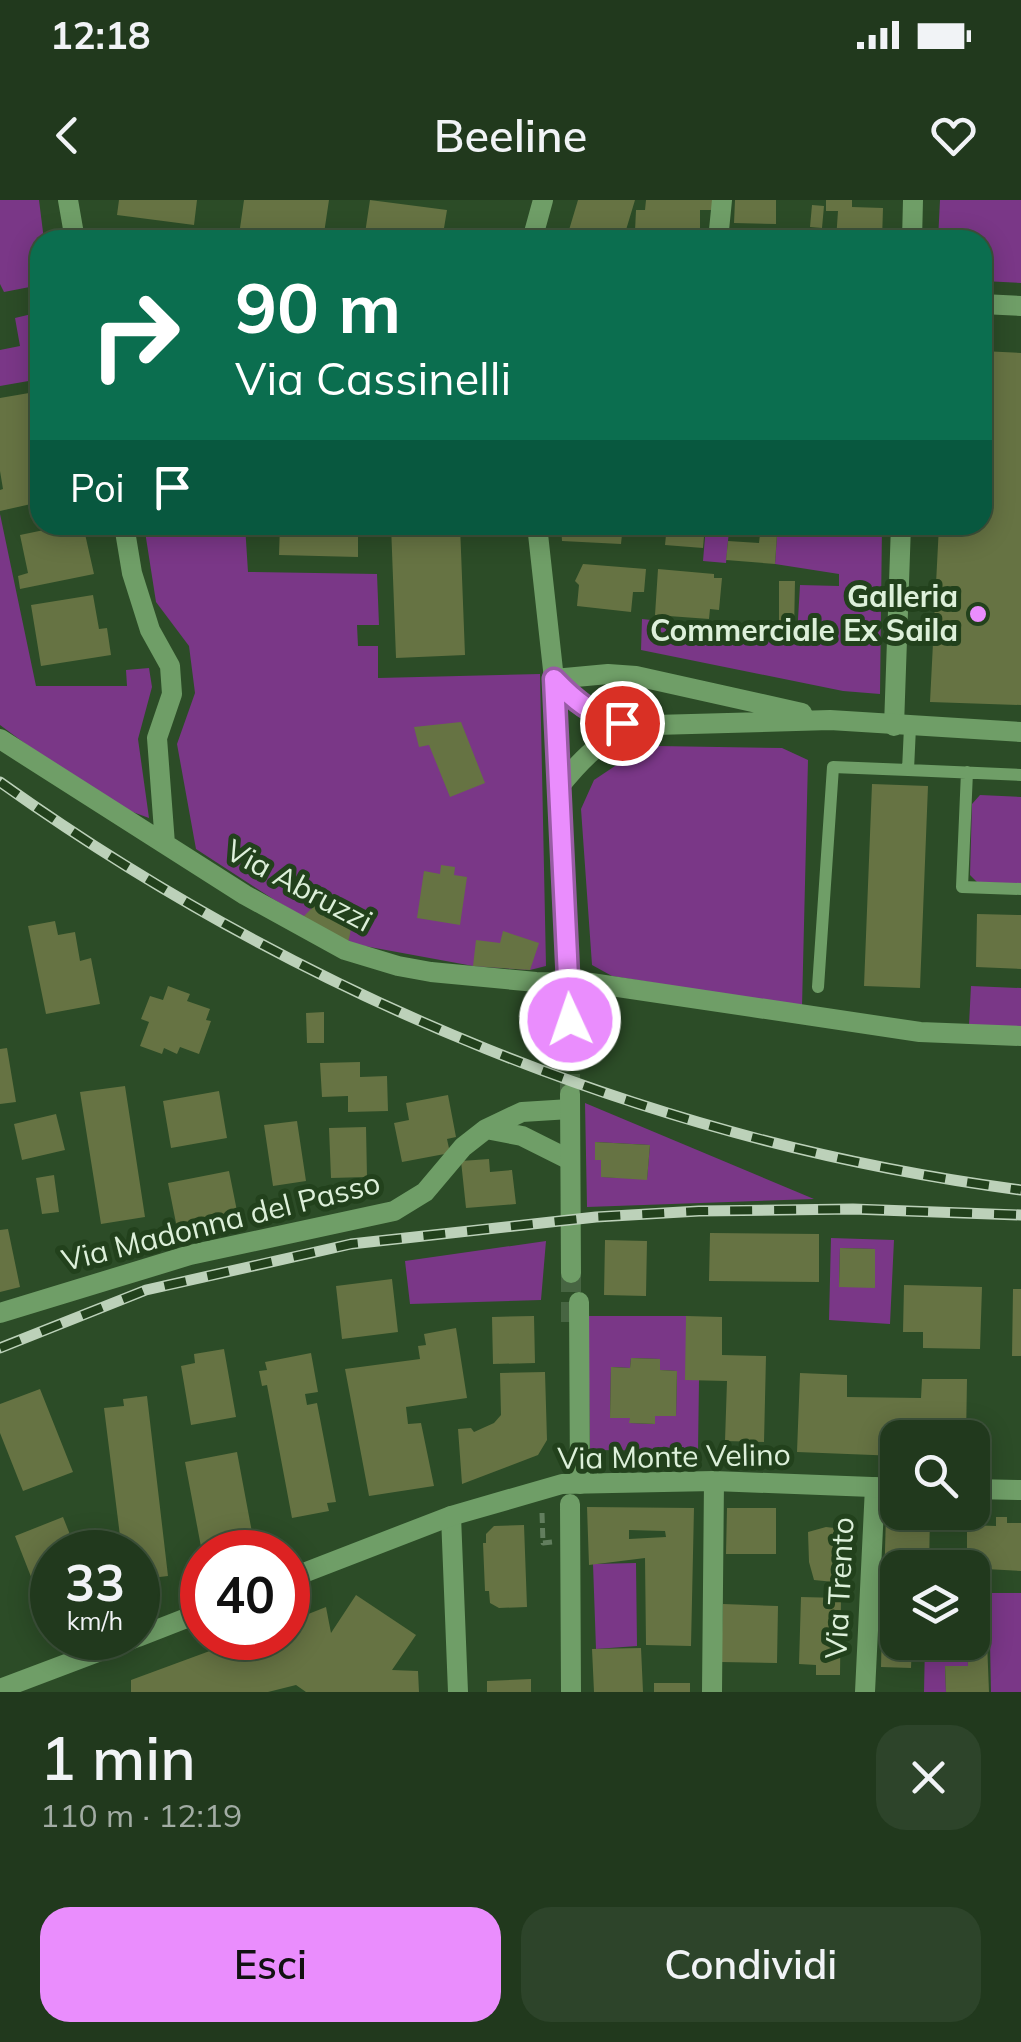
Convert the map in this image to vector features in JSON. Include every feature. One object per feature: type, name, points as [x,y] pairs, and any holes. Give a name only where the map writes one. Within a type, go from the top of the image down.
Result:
[{"type":"street","points":[[68,200],[73,230]]},
{"type":"street","points":[[535,230],[543,200]]},
{"type":"street","points":[[719,230],[722,200]]},
{"type":"street","points":[[912,230],[913,200]]},
{"type":"street","points":[[992,305],[1021,306]]},
{"type":"street","points":[[126,535],[132,572],[150,630],[170,666],[172,694],[157,738],[165,844]]},
{"type":"street","points":[[538,535],[554,679],[570,1020]]},
{"type":"street","points":[[902,535],[902,727]]},
{"type":"street","points":[[554,679],[608,674],[662,680],[830,720]]},
{"type":"street","points":[[554,679],[582,707],[602,718],[654,726]]},
{"type":"street","points":[[559,787],[580,761],[604,742],[626,731],[654,726],[830,720],[1021,732]]},
{"type":"street","name":"Via Abruzzi","points":[[0,739],[246,896],[345,950],[398,966],[548,982],[591,982],[920,1032],[1021,1036]]},
{"type":"street","name":"Via Madonna del Passo","points":[[0,1313],[208,1250],[394,1211],[425,1192],[462,1147],[486,1129],[522,1112],[570,1101],[570,1160]]},
{"type":"street","points":[[486,1129],[533,1140],[570,1160],[571,1273]]},
{"type":"street","points":[[578,1302],[580,1484]]},
{"type":"street","points":[[712,1692],[714,1481]]},
{"type":"street","name":"Via Monte Velino","points":[[310,1570],[451,1516],[562,1484],[714,1481],[880,1488]]},
{"type":"street","name":"Via Trento","points":[[865,1692],[875,1488]]},
{"type":"street","points":[[990,1489],[1021,1490]]},
{"type":"street","points":[[570,1504],[571,1692]]},
{"type":"street","points":[[451,1516],[458,1692]]},
{"type":"street","points":[[2,1690],[78,1660]]},
{"type":"lane","points":[[902,727],[908,770]]},
{"type":"lane","points":[[818,987],[833,767],[1021,775]]},
{"type":"lane","points":[[967,772],[962,887],[1021,889]]},
{"type":"shaded area","points":[[0,200],[39,200],[43,230],[30,230],[30,287],[4,292],[0,284]]},
{"type":"shaded area","points":[[940,200],[1021,200],[1021,283],[992,281],[992,230],[938,230]]},
{"type":"shaded area","points":[[30,314],[30,381],[0,386],[0,350],[20,346],[15,318]]},
{"type":"shaded area","points":[[0,514],[36,686],[127,686],[126,670],[149,668],[152,687],[138,739],[149,818],[130,811],[46,759],[0,725]]},
{"type":"shaded area","points":[[146,535],[246,535],[248,572],[377,574],[379,625],[357,625],[358,646],[378,646],[378,678],[540,674],[546,966],[530,970],[473,966],[348,943],[196,849],[177,744],[195,693],[189,646],[156,602]]},
{"type":"shaded area","points":[[705,535],[729,535],[726,563],[703,561]]},
{"type":"shaded area","points":[[777,535],[882,535],[880,694],[843,691],[641,650],[642,619],[797,636],[800,585],[839,586],[839,574],[775,564]]},
{"type":"shaded area","points":[[657,746],[782,748],[808,760],[802,1007],[612,976],[592,965],[581,809],[594,780],[633,754]]},
{"type":"shaded area","points":[[980,795],[1021,797],[1021,884],[977,882],[970,875],[972,804]]},
{"type":"shaded area","points":[[971,986],[1021,988],[1021,1027],[969,1025]]},
{"type":"shaded area","points":[[585,1103],[814,1199],[587,1207]],"holes":[[[595,1142],[650,1145],[647,1179],[602,1177],[601,1160],[595,1160]]]},
{"type":"shaded area","points":[[831,1238],[894,1240],[890,1324],[829,1320]],"holes":[[[840,1248],[875,1249],[875,1287],[839,1287]]]},
{"type":"shaded area","points":[[546,1241],[541,1300],[410,1304],[405,1261]]},
{"type":"shaded area","points":[[588,1316],[686,1316],[699,1380],[698,1451],[590,1450]],"holes":[[[631,1358],[660,1359],[660,1370],[677,1371],[676,1416],[655,1416],[654,1424],[610,1417],[611,1367],[630,1368]]]},
{"type":"shaded area","points":[[636,1563],[637,1646],[596,1649],[593,1564]]},
{"type":"shaded area","points":[[990,1593],[1021,1593],[1021,1692],[991,1692]]},
{"type":"shaded area","points":[[925,1660],[968,1660],[968,1666],[945,1667],[946,1692],[924,1692]]},
{"type":"building","points":[[119,200],[197,200],[194,225],[117,215]]},
{"type":"building","points":[[244,200],[329,200],[324,230],[240,230]]},
{"type":"building","points":[[370,200],[447,210],[444,230],[366,230]]},
{"type":"building","points":[[578,200],[635,200],[626,230],[569,230]]},
{"type":"building","points":[[646,200],[716,200],[716,210],[700,210],[700,230],[635,230],[636,210],[645,210]]},
{"type":"building","points":[[735,200],[776,200],[776,224],[734,223]]},
{"type":"building","points":[[826,200],[852,200],[852,207],[883,208],[882,230],[837,230],[838,211],[826,211]]},
{"type":"building","points":[[812,205],[824,206],[822,228],[810,227]]},
{"type":"building","name":"Galleria Commerciale Ex Saila","points":[[992,352],[1021,353],[1021,705],[930,702],[938,535],[992,535]]},
{"type":"building","points":[[29,393],[30,504],[0,511],[3,489],[0,398]]},
{"type":"building","points":[[20,535],[85,535],[94,574],[20,589],[18,576],[28,573]]},
{"type":"building","points":[[280,535],[358,535],[358,557],[279,555]]},
{"type":"building","points":[[391,535],[460,535],[465,655],[396,658]]},
{"type":"building","points":[[562,535],[622,535],[621,544],[562,541]]},
{"type":"building","points":[[666,535],[704,535],[703,548],[665,545]]},
{"type":"building","points":[[760,535],[777,535],[775,564],[726,560],[728,541],[759,543]]},
{"type":"building","points":[[583,564],[646,569],[644,592],[633,592],[631,612],[577,606],[579,585],[575,581]]},
{"type":"building","points":[[658,569],[722,578],[719,610],[710,609],[709,619],[655,615]]},
{"type":"building","points":[[779,581],[795,581],[794,631],[779,630]]},
{"type":"building","points":[[93,595],[99,629],[107,628],[111,655],[41,666],[31,605]]},
{"type":"building","points":[[461,722],[485,783],[450,797],[429,745],[419,747],[414,727]]},
{"type":"building","points":[[872,784],[928,786],[920,988],[864,986]]},
{"type":"building","points":[[441,865],[455,867],[454,875],[467,877],[460,925],[417,918],[424,871],[440,874]]},
{"type":"building","points":[[324,896],[355,911],[348,943],[301,919]]},
{"type":"building","points":[[977,914],[1021,915],[1021,969],[976,967]]},
{"type":"building","points":[[55,921],[58,935],[75,932],[80,961],[91,958],[100,1004],[46,1014],[28,926]]},
{"type":"building","points":[[503,931],[539,943],[530,970],[473,966],[476,940],[500,943]]},
{"type":"building","points":[[168,986],[190,994],[187,1001],[210,1009],[206,1020],[211,1021],[199,1054],[180,1047],[177,1054],[164,1048],[162,1054],[140,1046],[149,1022],[141,1019],[150,996],[163,1000]]},
{"type":"building","points":[[324,1012],[324,1043],[307,1043],[306,1013]]},
{"type":"building","points":[[7,1048],[16,1102],[0,1104],[0,1049]]},
{"type":"building","points":[[360,1062],[360,1077],[387,1076],[388,1111],[348,1112],[348,1096],[322,1097],[320,1063]]},
{"type":"building","points":[[125,1086],[145,1217],[101,1224],[80,1092]]},
{"type":"building","points":[[219,1091],[227,1138],[171,1148],[163,1101]]},
{"type":"building","points":[[448,1095],[456,1137],[447,1139],[450,1153],[402,1162],[394,1123],[409,1120],[406,1103]]},
{"type":"building","points":[[56,1114],[65,1150],[22,1160],[14,1124]]},
{"type":"building","points":[[297,1121],[306,1181],[273,1186],[264,1125]]},
{"type":"building","points":[[366,1127],[367,1177],[331,1178],[329,1128]]},
{"type":"building","points":[[595,1142],[650,1145],[647,1180],[601,1177],[601,1160],[595,1160]]},
{"type":"building","points":[[489,1159],[490,1172],[512,1170],[516,1204],[466,1208],[461,1161]]},
{"type":"building","points":[[229,1171],[239,1221],[178,1233],[168,1183]]},
{"type":"building","points":[[54,1175],[59,1212],[42,1214],[36,1178]]},
{"type":"building","points":[[8,1229],[20,1287],[0,1292],[0,1230]]},
{"type":"building","points":[[710,1233],[819,1234],[819,1282],[709,1281]]},
{"type":"building","points":[[605,1240],[647,1241],[646,1296],[604,1295]]},
{"type":"building","points":[[840,1248],[875,1249],[875,1288],[839,1287]]},
{"type":"building","points":[[392,1279],[398,1332],[342,1339],[336,1286]]},
{"type":"building","points":[[904,1285],[982,1287],[980,1349],[923,1348],[923,1332],[903,1332]]},
{"type":"building","points":[[1013,1289],[1021,1289],[1021,1356],[1012,1356]]},
{"type":"building","points":[[534,1316],[535,1363],[493,1364],[492,1317]]},
{"type":"building","points":[[686,1316],[722,1317],[722,1355],[766,1356],[764,1442],[725,1441],[727,1381],[685,1380]]},
{"type":"building","points":[[456,1328],[467,1398],[406,1407],[408,1424],[421,1423],[434,1486],[369,1496],[345,1369],[420,1359],[418,1346],[426,1345],[424,1334]]},
{"type":"building","points":[[224,1349],[236,1417],[191,1425],[181,1366],[195,1363],[194,1354]]},
{"type":"building","points":[[311,1353],[318,1392],[305,1394],[307,1405],[317,1403],[336,1502],[327,1503],[329,1511],[292,1518],[267,1385],[262,1386],[259,1371],[267,1370],[265,1362]]},
{"type":"building","points":[[631,1358],[660,1359],[660,1370],[677,1371],[676,1416],[655,1416],[655,1424],[610,1418],[611,1367],[630,1368]]},
{"type":"building","points":[[545,1372],[547,1440],[538,1455],[462,1484],[458,1429],[471,1428],[474,1432],[494,1423],[501,1415],[500,1373]]},
{"type":"building","points":[[800,1373],[847,1375],[847,1397],[921,1398],[922,1379],[967,1379],[966,1420],[880,1420],[880,1455],[797,1452]]},
{"type":"building","points":[[40,1389],[73,1472],[23,1491],[0,1433],[0,1404]]},
{"type":"building","points":[[147,1396],[168,1576],[160,1577],[160,1530],[119,1530],[104,1408],[124,1406],[123,1399]]},
{"type":"building","points":[[237,1452],[252,1530],[198,1530],[185,1462]]},
{"type":"building","points":[[587,1507],[694,1508],[691,1646],[646,1645],[645,1558],[589,1565]],"holes":[[[629,1530],[665,1531],[666,1537],[629,1539]]]},
{"type":"building","points":[[727,1508],[776,1508],[776,1554],[726,1554]]},
{"type":"building","points":[[63,1517],[68,1530],[30,1530]]},
{"type":"building","points":[[996,1517],[1007,1517],[1007,1523],[1021,1523],[1021,1571],[990,1569],[990,1550],[967,1550],[967,1530],[990,1530],[990,1526],[996,1526]]},
{"type":"building","points":[[524,1525],[527,1607],[499,1608],[490,1603],[489,1591],[485,1591],[483,1543],[494,1526]]},
{"type":"building","points":[[826,1527],[852,1530],[853,1565],[844,1567],[844,1583],[814,1580],[808,1532]]},
{"type":"building","points":[[30,1530],[30,1574],[15,1536]]},
{"type":"building","points":[[886,1530],[930,1530],[929,1550],[885,1550]]},
{"type":"building","points":[[356,1595],[416,1635],[392,1670],[418,1671],[419,1692],[306,1692],[296,1685],[268,1692],[131,1692],[131,1680],[185,1660],[310,1660],[310,1613],[326,1607],[331,1633]]},
{"type":"building","points":[[801,1597],[841,1598],[840,1675],[816,1675],[816,1665],[799,1664]]},
{"type":"building","points":[[723,1604],[778,1606],[777,1663],[721,1662]]},
{"type":"building","points":[[641,1648],[643,1692],[594,1692],[592,1649]]},
{"type":"building","points":[[881,1660],[911,1660],[911,1668],[881,1667]]},
{"type":"building","points":[[968,1660],[988,1660],[989,1692],[946,1692],[945,1666],[968,1666]]},
{"type":"building","points":[[531,1679],[531,1692],[487,1692],[487,1681]]},
{"type":"building","points":[[654,1683],[690,1683],[690,1692],[654,1692]]},
{"type":"tunnel","points":[[570,1021],[570,1094]]},
{"type":"tunnel","points":[[571,1273],[571,1322]]},
{"type":"railway","points":[[0,782],[115,859],[235,930],[359,993],[486,1049],[616,1097],[749,1136],[884,1168],[1021,1190]]},
{"type":"railway","points":[[0,1348],[146,1290],[351,1244],[596,1217],[699,1211],[853,1209],[1021,1215]]},
{"type":"place","name":"Galleria Commerciale Ex Saila","points":[[978,614]]},
{"type":"route","points":[[570,1020],[554,679],[582,707],[622,723]]}]
